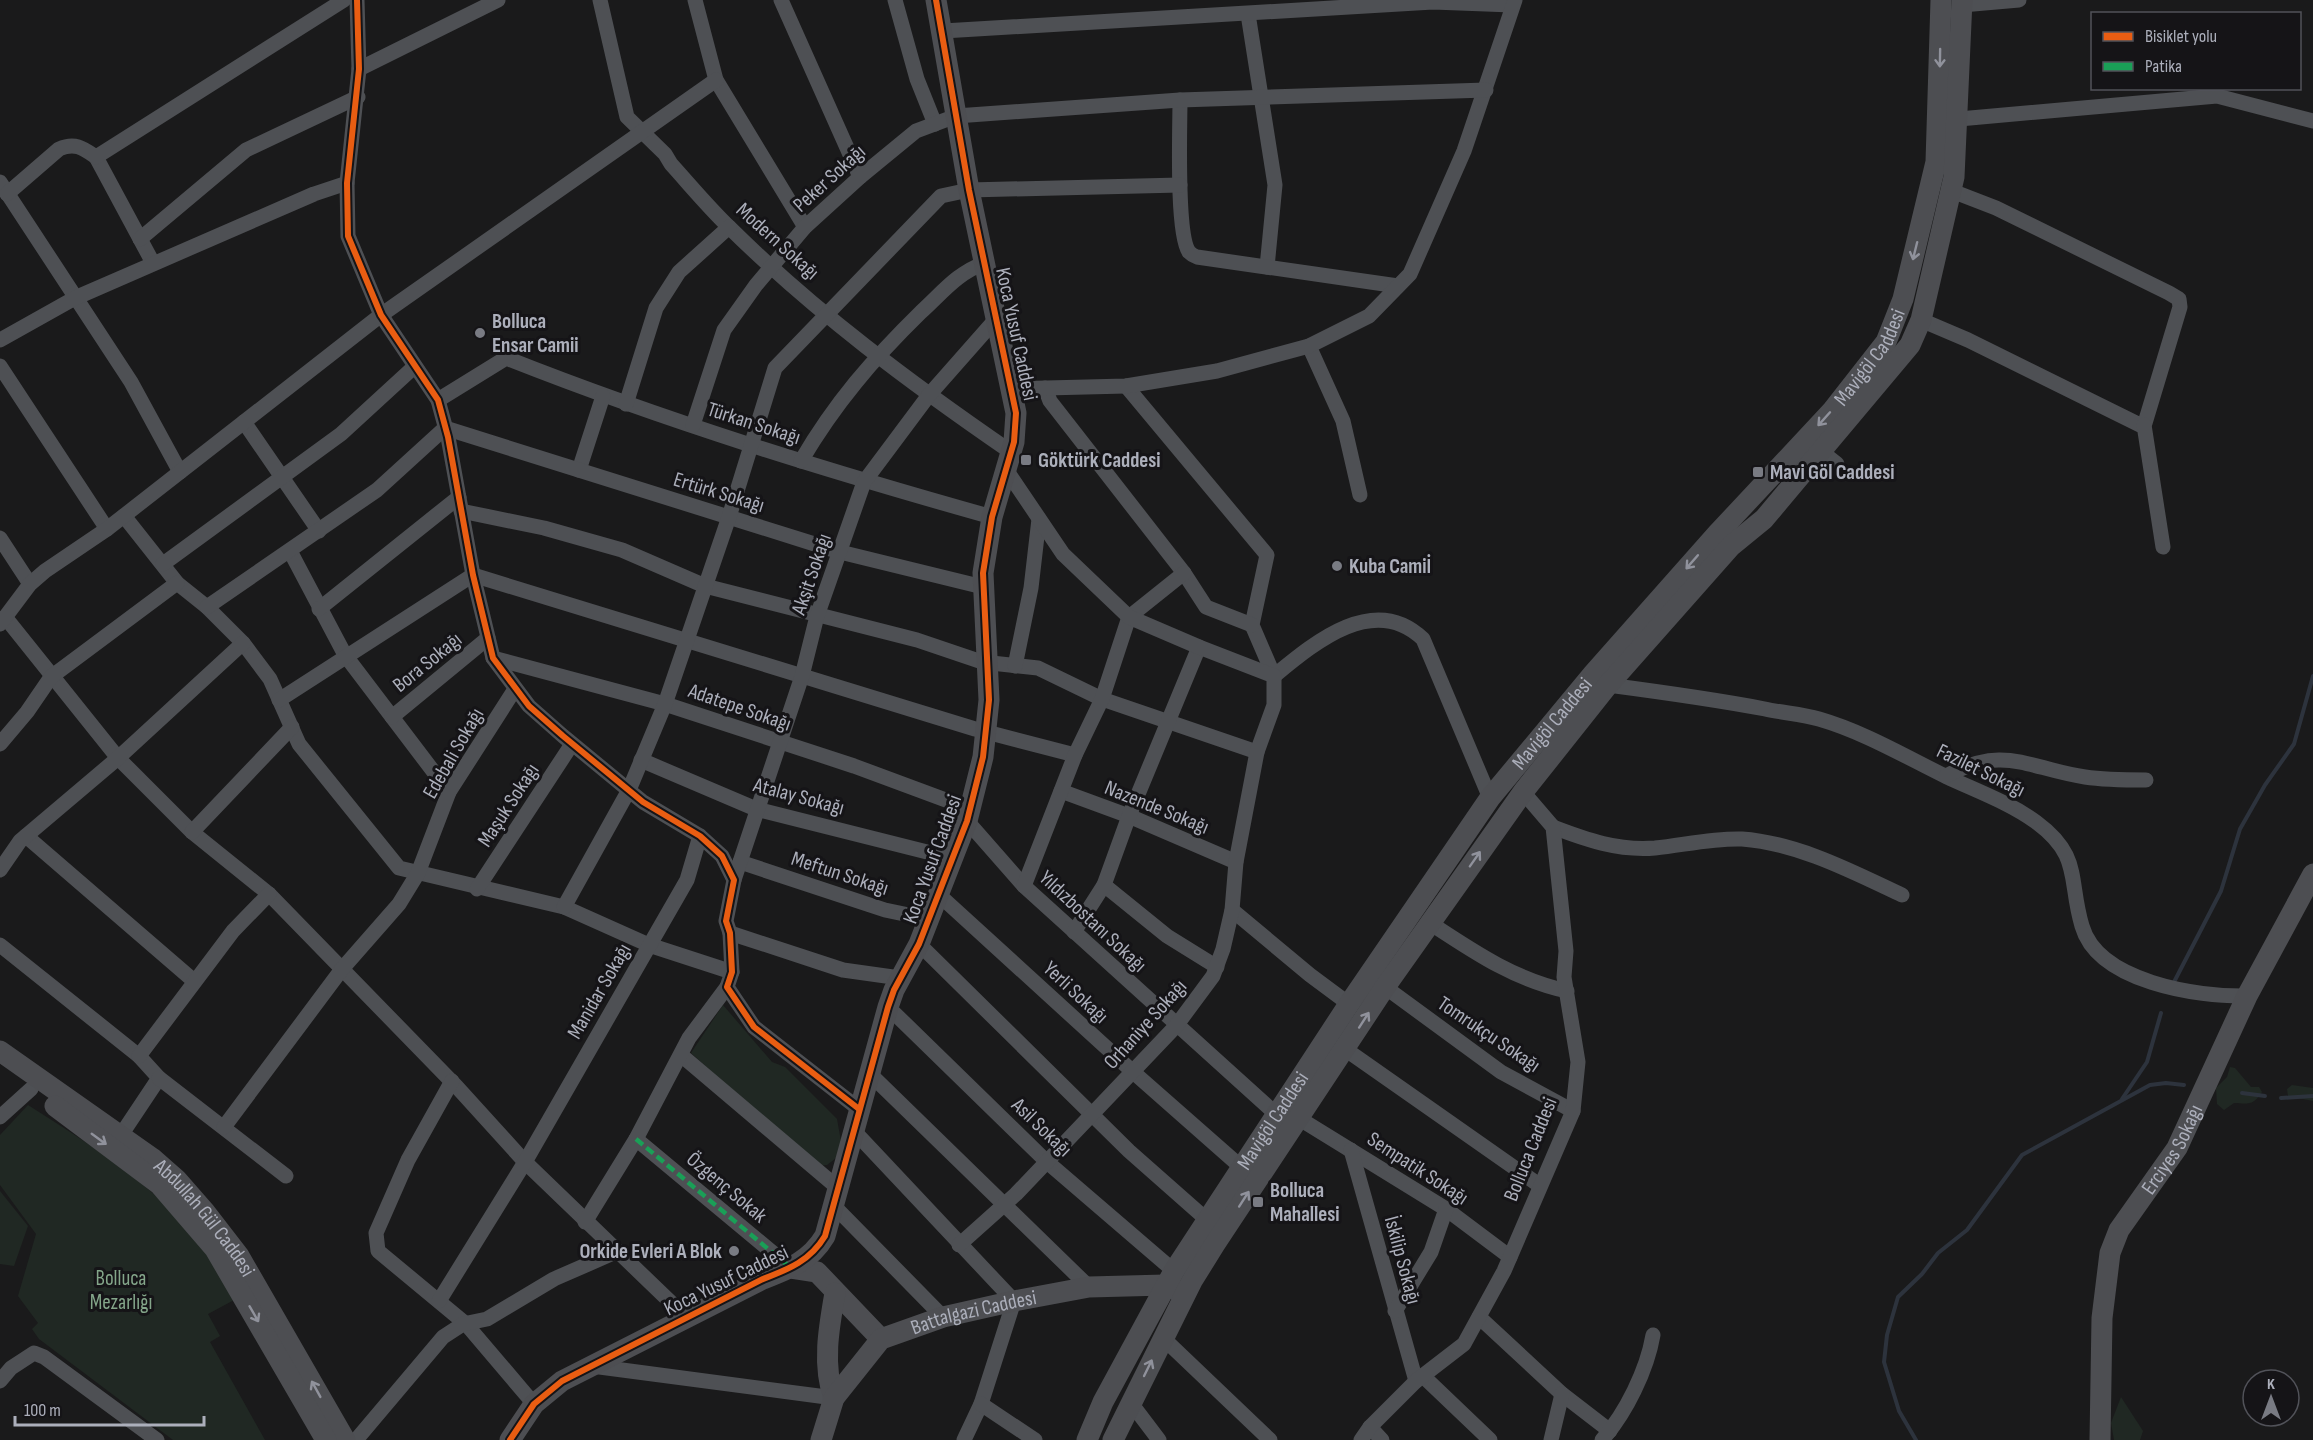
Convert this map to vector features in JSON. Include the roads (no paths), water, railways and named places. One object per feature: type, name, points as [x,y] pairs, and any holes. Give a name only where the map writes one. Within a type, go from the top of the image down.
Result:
[{"type":"street","points":[[96,157],[344,0]]},
{"type":"street","points":[[357,0],[358,97],[347,183],[348,236],[381,315],[414,368],[438,400],[473,576],[494,658],[529,706],[643,802],[700,836],[722,856],[734,880]]},
{"type":"street","points":[[359,69],[498,0]]},
{"type":"street","name":"Modern Sokağı","points":[[600,0],[627,117],[644,132],[729,227],[771,266],[877,356],[1009,461]]},
{"type":"street","points":[[695,0],[716,80],[806,227]]},
{"type":"street","points":[[781,0],[860,177]]},
{"type":"street","points":[[895,0],[917,79],[935,124]]},
{"type":"street","name":"Koca Yusuf Caddesi","points":[[510,1440],[534,1404],[562,1381],[763,1279],[791,1268],[816,1262],[888,1007],[900,978],[919,944],[968,815],[982,757],[989,700],[982,573],[992,517],[1009,461],[1016,414],[969,190],[936,0]]},
{"type":"street","points":[[1955,2],[2019,0]]},
{"type":"street","points":[[943,31],[1248,14],[1269,6],[1433,2],[1514,3],[1464,151],[1413,268],[1369,316],[1309,346],[1217,371],[1126,386],[1011,389]]},
{"type":"street","name":"Mavigöl Caddesi","points":[[1113,1440],[1185,1294],[1215,1244],[1300,1119],[1385,987],[1523,792],[1608,685],[1731,546],[1764,519],[1903,357],[1921,320],[1952,191],[1959,119],[1955,2]]},
{"type":"street","name":"Mavigöl Caddesi","points":[[1087,1440],[1103,1402],[1169,1278],[1206,1219],[1490,798],[1593,674],[1717,534],[1821,452],[1886,342],[1903,299],[1936,162],[1955,2]]},
{"type":"street","points":[[1248,14],[1263,97],[1275,185],[1267,267]]},
{"type":"street","points":[[687,1317],[585,1222],[525,1162],[452,1081],[269,894],[192,832],[118,758],[3,620],[30,585],[45,571],[107,529],[381,315],[716,80]]},
{"type":"street","name":"Peker Sokağı","points":[[693,425],[724,330],[771,266],[806,227],[860,177],[916,131],[956,116],[1180,100],[1486,90]]},
{"type":"street","points":[[1959,119],[2217,96],[2313,121]]},
{"type":"street","points":[[140,239],[246,150],[358,97]]},
{"type":"street","points":[[1180,100],[1180,185],[1186,243],[1190,253],[1197,257],[1398,286]]},
{"type":"street","points":[[153,263],[96,157],[78,145],[68,145],[4,188],[131,382],[180,472]]},
{"type":"street","points":[[0,340],[75,298],[314,194],[347,183]]},
{"type":"street","points":[[564,907],[629,790],[665,704],[729,517],[775,368],[938,198],[969,190],[1180,185]]},
{"type":"street","points":[[1952,191],[1996,208],[2179,299],[2180,307],[2144,425],[2163,547]]},
{"type":"street","points":[[626,404],[656,308],[679,272],[729,227]]},
{"type":"street","points":[[801,461],[827,416],[877,356],[965,270],[985,263]]},
{"type":"street","name":"Akşit Sokağı","points":[[730,979],[730,933],[726,921],[734,880],[802,676],[817,616],[864,482],[929,396],[996,319]]},
{"type":"street","points":[[1921,320],[2144,425]]},
{"type":"street","points":[[1309,346],[1343,421],[1360,495]]},
{"type":"street","name":"Türkan Sokağı","points":[[438,400],[506,358],[626,404],[864,482],[992,517]]},
{"type":"street","points":[[0,366],[107,529]]},
{"type":"street","points":[[163,564],[341,434],[414,368]]},
{"type":"street","points":[[1126,386],[1267,555],[1252,625],[1274,675]]},
{"type":"street","points":[[1045,388],[1050,400],[1184,573],[1206,607],[1252,625]]},
{"type":"street","points":[[579,470],[603,396]]},
{"type":"street","points":[[244,423],[319,531]]},
{"type":"street","points":[[207,607],[376,490],[445,428]]},
{"type":"street","name":"Ertürk Sokağı","points":[[445,428],[840,552],[983,587]]},
{"type":"street","points":[[1009,461],[1039,519],[1063,554],[1129,617],[1199,647],[1274,675]]},
{"type":"street","points":[[460,504],[622,550],[705,586],[917,640],[987,662],[1038,668],[1102,699],[1257,752]]},
{"type":"street","points":[[320,609],[460,504]]},
{"type":"street","points":[[124,516],[177,583],[207,607],[243,643],[270,679],[299,744],[399,868],[477,889],[564,907],[730,979],[754,1027],[859,1109]]},
{"type":"street","points":[[1015,666],[1031,588],[1039,519]]},
{"type":"street","points":[[0,538],[30,585]]},
{"type":"street","points":[[290,551],[345,655],[449,792]]},
{"type":"street","points":[[1024,886],[1075,755],[1102,699],[1129,617],[1184,573]]},
{"type":"street","points":[[279,700],[345,655],[473,576],[986,732],[1075,755]]},
{"type":"street","points":[[0,744],[27,712],[51,677],[177,583]]},
{"type":"street","points":[[1274,675],[1314,643],[1357,621],[1386,620],[1410,628],[1423,639],[1490,798]]},
{"type":"street","name":"Bora Sokağı","points":[[392,717],[488,638]]},
{"type":"street","points":[[0,870],[26,836],[118,758],[243,643]]},
{"type":"street","points":[[1074,932],[1104,885],[1129,816],[1199,647]]},
{"type":"street","name":"Adatepe Sokağı","points":[[494,658],[665,704],[778,743],[854,766],[968,815]]},
{"type":"street","name":"Orhaniye Sokağı","points":[[959,1245],[1005,1204],[1176,1026],[1205,990],[1217,967],[1232,910],[1236,862],[1257,752],[1274,705],[1274,675]]},
{"type":"street","name":"Fazilet Sokağı","points":[[1608,685],[1675,692],[1819,719],[1898,752],[2036,822],[2065,849],[2071,860],[2082,928],[2091,945],[2107,962],[2176,989],[2223,997],[2247,996]]},
{"type":"street","name":"Edebali Sokağı","points":[[224,1127],[342,969],[399,904],[418,873],[449,792],[515,689]]},
{"type":"street","points":[[192,832],[292,727]]},
{"type":"street","name":"Maşuk Sokağı","points":[[477,889],[572,744]]},
{"type":"street","points":[[1946,776],[1978,760],[1998,759],[2018,761],[2086,777],[2145,780]]},
{"type":"street","name":"Atalay Sokağı","points":[[641,760],[756,809],[951,858]]},
{"type":"street","name":"Nazende Sokağı","points":[[1061,791],[1129,816],[1236,862]]},
{"type":"street","points":[[1523,792],[1553,827],[1595,843],[1617,847],[1654,848],[1723,839],[1764,842],[1844,869],[1902,895]]},
{"type":"street","name":"Yıldızbostanı Sokağı","points":[[968,815],[1024,886],[1277,1115]]},
{"type":"street","name":"Bolluca Caddesi","points":[[1366,1434],[1420,1379],[1464,1344],[1510,1257],[1539,1185],[1573,1111],[1578,1062],[1567,991],[1553,827]]},
{"type":"street","points":[[26,836],[194,981]]},
{"type":"street","name":"Manidar Sokağı","points":[[440,1301],[525,1162],[687,880],[700,836]]},
{"type":"street","name":"Meftun Sokağı","points":[[740,862],[885,910],[928,919]]},
{"type":"street","name":"Erciyes Sokağı","points":[[2100,1440],[2102,1318],[2110,1252],[2119,1230],[2177,1148],[2247,996],[2313,874]]},
{"type":"street","points":[[1104,885],[1167,936],[1217,967]]},
{"type":"street","points":[[139,1056],[233,931],[269,894]]},
{"type":"street","name":"Yerli Sokağı","points":[[938,894],[1241,1167]]},
{"type":"street","points":[[1232,910],[1310,975],[1349,1004]]},
{"type":"street","points":[[1430,923],[1483,958],[1514,974],[1541,986],[1567,991]]},
{"type":"street","points":[[730,933],[843,970],[900,978]]},
{"type":"street","points":[[919,944],[1092,1112],[1129,1151],[1206,1219]]},
{"type":"street","points":[[0,945],[139,1056],[159,1078],[286,1176]]},
{"type":"street","points":[[585,1222],[636,1139],[689,1038],[730,979]]},
{"type":"street","name":"Tomrukçu Sokağı","points":[[1385,987],[1501,1072],[1573,1111]]},
{"type":"street","name":"Asil Sokağı","points":[[888,1007],[1169,1278]]},
{"type":"street","points":[[1345,1049],[1539,1185]]},
{"type":"street","name":"Abdullah Gül Caddesi","points":[[0,1051],[121,1135],[177,1180],[225,1235],[264,1297],[345,1440]]},
{"type":"street","points":[[681,1055],[836,1197],[944,1317]]},
{"type":"street","name":"Abdullah Gül Caddesi","points":[[0,1068],[159,1184],[215,1249],[326,1440]]},
{"type":"street","points":[[868,1073],[1089,1287]]},
{"type":"street","points":[[121,1135],[159,1078]]},
{"type":"street","points":[[452,1081],[408,1160],[376,1233],[378,1251],[466,1324],[534,1404]]},
{"type":"street","points":[[0,1118],[31,1089]]},
{"type":"street","name":"Sempatik Sokağı","points":[[1300,1119],[1446,1209],[1510,1257]]},
{"type":"street","points":[[854,1131],[1014,1301],[981,1404],[964,1440]]},
{"type":"street","name":"Özgenç Sokak","points":[[636,1139],[791,1268]]},
{"type":"street","name":"İskilip Sokağı","points":[[1352,1150],[1395,1311],[1420,1379]]},
{"type":"street","points":[[1395,1311],[1431,1252],[1446,1209]]},
{"type":"street","points":[[356,1440],[443,1337],[466,1324],[487,1319],[554,1279],[618,1251]]},
{"type":"street","points":[[816,1262],[835,1293],[881,1339],[834,1398],[821,1440]]},
{"type":"street","name":"Battalgazi Caddesi","points":[[881,1339],[944,1317],[1089,1287],[1169,1278],[1185,1294]]},
{"type":"street","points":[[834,1398],[828,1382],[829,1332],[835,1293]]},
{"type":"street","points":[[1479,1317],[1606,1436],[1625,1406],[1650,1352],[1653,1335]]},
{"type":"street","points":[[1163,1338],[1270,1440]]},
{"type":"street","points":[[0,1381],[18,1362],[34,1353],[44,1356],[157,1440]]},
{"type":"street","points":[[592,1366],[834,1398]]},
{"type":"street","points":[[1420,1379],[1490,1440]]},
{"type":"street","points":[[1551,1440],[1562,1394]]},
{"type":"street","points":[[1131,1403],[1159,1440]]},
{"type":"street","points":[[981,1404],[1035,1440]]},
{"type":"street","points":[[1366,1434],[1382,1440]]},
{"type":"waterway","points":[[2173,984],[2221,891],[2240,829],[2265,785],[2294,744],[2313,676]]},
{"type":"waterway","points":[[2122,1099],[2147,1062],[2161,1013]]},
{"type":"waterway","points":[[1916,1440],[1899,1411],[1884,1362],[1887,1335],[1898,1297],[1922,1274],[1938,1253],[1967,1230],[2022,1155],[2150,1085],[2166,1083],[2184,1085]]},
{"type":"waterway","points":[[2242,1093],[2265,1096]]},
{"type":"waterway","points":[[2281,1098],[2313,1096]]},
{"type":"place","name":"Bolluca Ensar Camii","points":[[480,333]]},
{"type":"place","name":"Göktürk Caddesi","points":[[1026,460]]},
{"type":"place","name":"Mavi Göl Caddesi","points":[[1758,472]]},
{"type":"place","name":"Kuba Camiİ","points":[[1337,566]]},
{"type":"place","name":"Bolluca Mahallesi","points":[[1258,1202]]},
{"type":"place","name":"Orkide Evleri A Blok","points":[[734,1251]]},
{"type":"park label","name":"Bolluca Mezarlığı","points":[[121,1290]]}]
